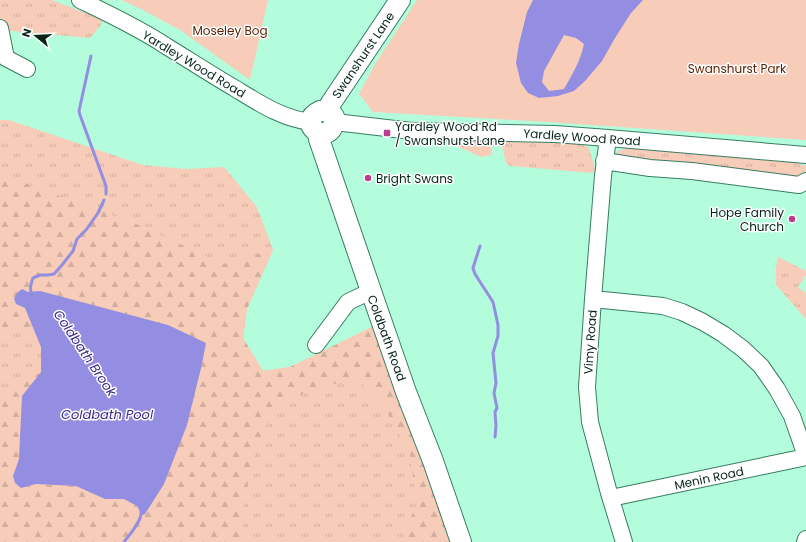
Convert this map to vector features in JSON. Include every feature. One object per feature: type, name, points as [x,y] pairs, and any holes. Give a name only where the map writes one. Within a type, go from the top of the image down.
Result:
[{"type":"main road","name":"Swanshurst Lane","points":[[323,122],[332,103],[400,0]]},
{"type":"main road","name":"Coldbath Road","points":[[323,122],[319,139],[406,392],[433,461],[461,542]]},
{"type":"street","name":"Yardley Wood Road","points":[[80,0],[118,18],[165,45],[264,106],[292,118],[412,131],[548,134],[806,154]]},
{"type":"street","points":[[0,28],[6,58],[27,69]]},
{"type":"street","name":"Vimy Road","points":[[608,138],[604,161],[587,387],[590,422],[624,542]]},
{"type":"street","name":"Yardley Wood Road","points":[[604,161],[650,168],[692,171],[799,185],[806,181]]},
{"type":"street","points":[[316,345],[348,302],[371,291]]},
{"type":"street","points":[[593,299],[663,306],[682,312],[723,334],[761,366],[777,389],[792,416],[806,457]]},
{"type":"street","name":"Menin Road","points":[[611,498],[806,457]]},
{"type":"green space","points":[[0,0],[52,0],[102,19],[101,25],[90,38],[0,30]]},
{"type":"green space","name":"Moseley Bog","points":[[121,0],[268,0],[250,80],[180,30]]},
{"type":"green space","name":"Swanshurst Park","points":[[417,0],[806,0],[806,140],[548,122],[373,112],[359,94],[375,64]]},
{"type":"green space","points":[[0,120],[9,120],[143,165],[187,169],[224,167],[257,207],[273,250],[247,309],[243,338],[263,371],[290,367],[374,326],[454,542],[0,542]]},
{"type":"green space","points":[[453,135],[491,137],[492,155],[481,157],[454,145]]},
{"type":"green space","points":[[500,138],[580,142],[589,148],[595,169],[593,173],[510,166],[506,163]]},
{"type":"green space","points":[[629,147],[754,157],[792,162],[806,166],[806,170],[799,176],[785,181],[615,156],[618,151]]},
{"type":"green space","points":[[0,174],[139,225],[223,264],[273,250],[247,309],[243,338],[263,371],[290,367],[374,326],[454,542],[404,542],[403,537],[417,503],[410,454],[383,405],[357,380],[323,386],[288,400],[267,423],[245,492],[241,542],[0,542],[0,398],[41,372],[22,396],[19,459],[13,476],[21,487],[36,484],[76,486],[105,499],[123,499],[137,506],[139,511],[187,425],[206,344],[168,325],[40,291],[28,292],[22,289],[17,304],[25,308],[32,327],[0,331]]},
{"type":"green space","points":[[778,257],[806,271],[806,275],[798,287],[806,293],[806,319],[776,285],[776,267]]},
{"type":"water","points":[[533,0],[643,0],[631,13],[602,61],[585,81],[574,91],[558,96],[539,98],[528,93],[521,83],[516,63],[527,12]],"holes":[[[564,35],[576,38],[584,44],[573,72],[564,89],[549,91],[542,82],[544,71]]]},
{"type":"water","name":"Coldbath Pool","points":[[22,289],[28,292],[40,291],[168,325],[206,343],[187,425],[164,484],[145,514],[142,515],[137,506],[124,499],[105,499],[76,486],[36,484],[21,488],[15,483],[13,476],[19,459],[22,396],[41,372],[41,347],[25,308],[16,304],[14,299],[17,293]]},
{"type":"waterway","name":"Coldbath Brook","points":[[91,56],[79,111],[106,186],[106,194]]},
{"type":"waterway","name":"Coldbath Brook","points":[[32,294],[30,288],[33,278],[40,275],[54,274],[73,251],[77,239],[86,230],[98,213],[104,200]]},
{"type":"waterway","points":[[480,246],[473,268],[475,274],[493,302],[498,325],[498,336],[493,353],[496,383],[494,393],[497,408],[495,412],[495,437]]},
{"type":"waterway","name":"Coldbath Brook","points":[[124,542],[138,523],[141,511]]},
{"type":"place","name":"Yardley Wood Rd / Swanshurst Lane","points":[[387,133]]},
{"type":"place","name":"Bright Swans","points":[[368,178]]},
{"type":"place","name":"Hope Family Church","points":[[792,219]]}]
